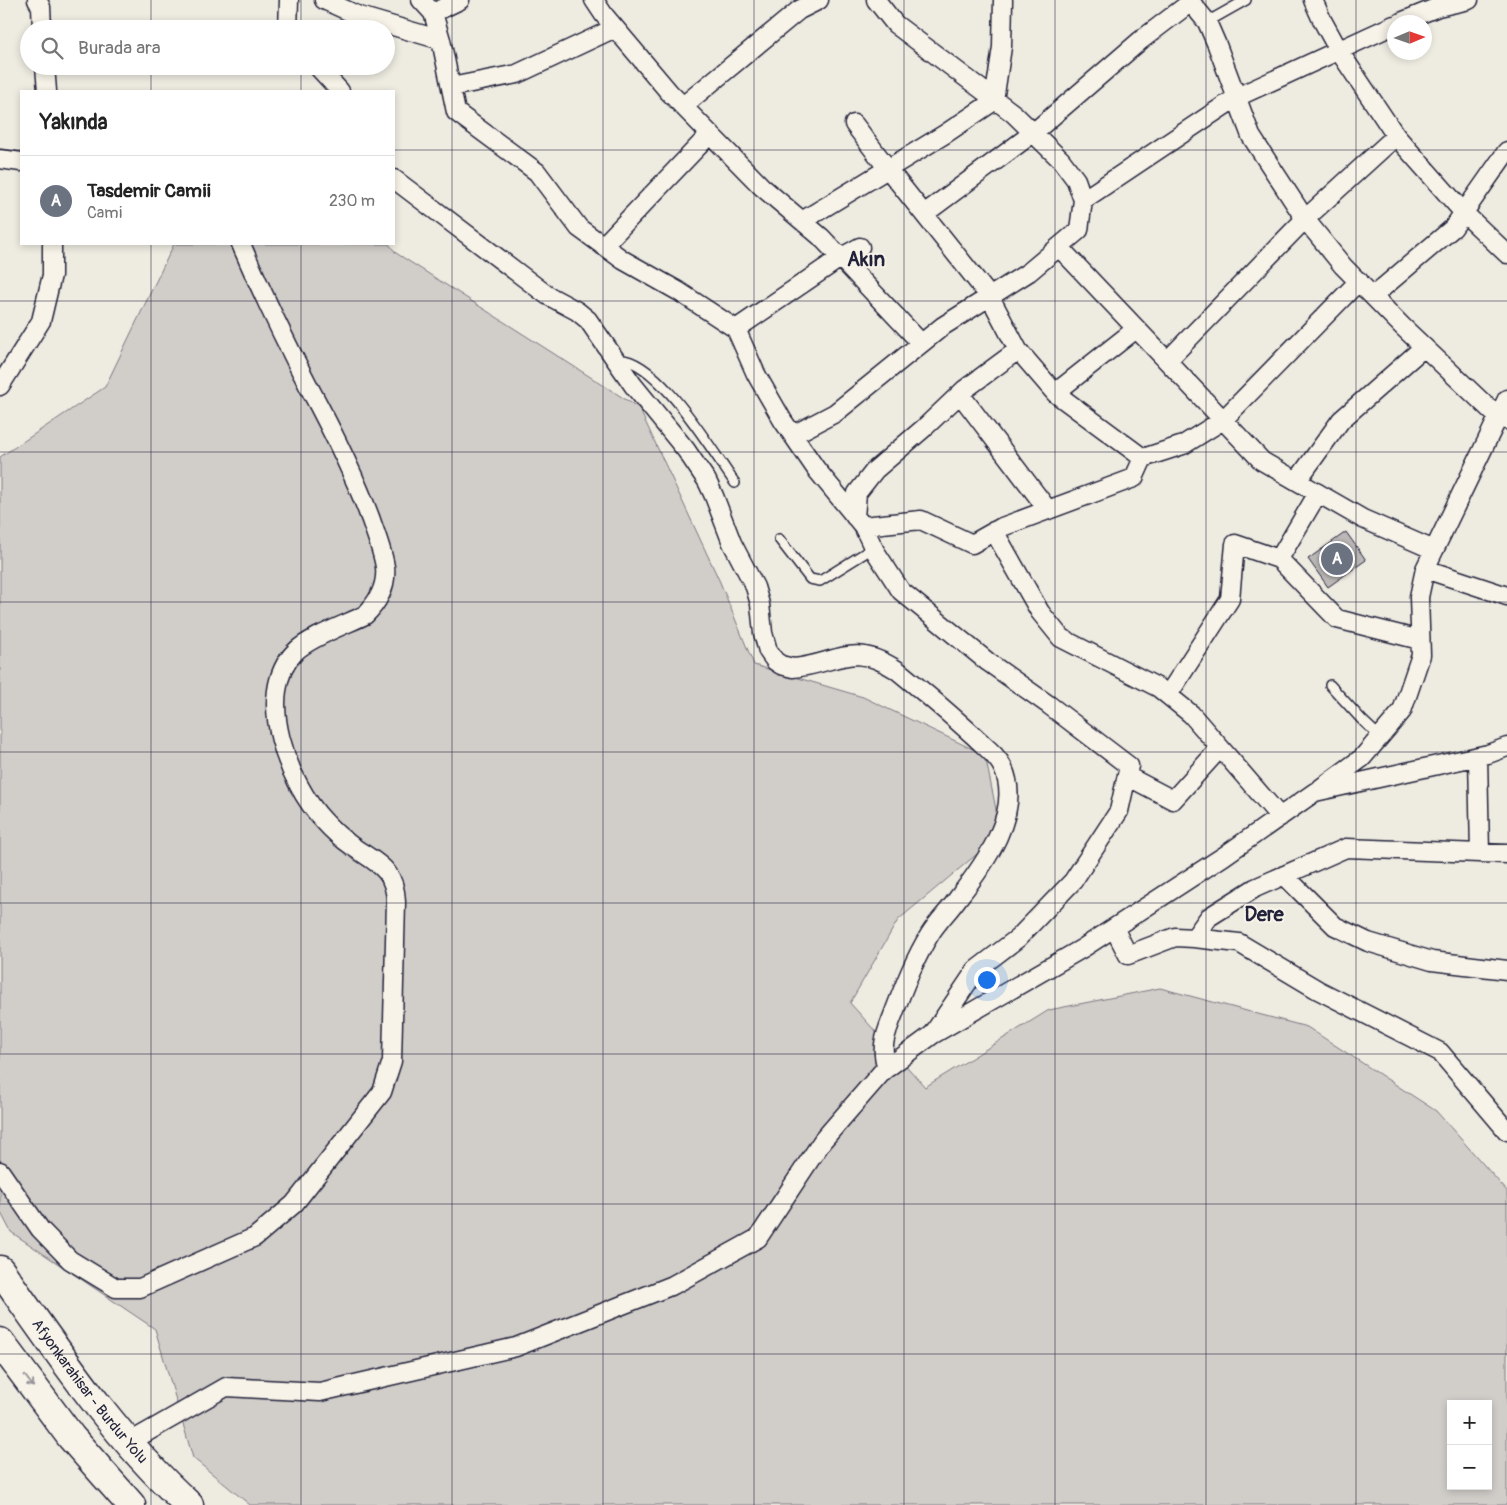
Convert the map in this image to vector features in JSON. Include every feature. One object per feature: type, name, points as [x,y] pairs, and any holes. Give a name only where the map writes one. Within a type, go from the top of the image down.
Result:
[{"type":"highway","name":"Afyonkarahisar - Burdur Yolu","points":[[0,1270],[97,1407],[128,1443],[189,1505]]},
{"type":"highway","points":[[0,1342],[71,1437],[131,1505]]},
{"type":"street","points":[[38,0],[41,7],[42,20]]},
{"type":"street","points":[[288,20],[289,0]]},
{"type":"street","points":[[324,0],[373,20]]},
{"type":"street","points":[[420,0],[433,13],[441,40],[456,112],[537,172],[579,228],[623,260],[678,291],[736,329],[756,374],[792,435],[816,469],[859,522],[873,548],[901,591],[988,662],[1049,705],[1129,766],[1120,811],[1073,882],[1018,938],[976,970],[932,1035]]},
{"type":"street","points":[[433,13],[460,0]]},
{"type":"street","points":[[594,0],[615,28],[682,106],[762,187],[821,237],[921,343]]},
{"type":"street","points":[[682,106],[799,10],[819,0]]},
{"type":"street","points":[[792,435],[835,413],[943,326],[1029,272],[1079,230],[1083,200],[1076,180],[1061,160],[1014,114],[895,24],[876,0]]},
{"type":"street","points":[[802,221],[944,134],[994,100],[1002,47],[1003,0]]},
{"type":"street","points":[[1313,0],[1339,51],[1396,136],[1464,213],[1507,254]]},
{"type":"street","points":[[1418,15],[1438,7],[1469,0]]},
{"type":"street","points":[[924,214],[1033,133],[1141,40],[1190,1],[1207,22],[1237,97],[1250,136],[1305,219],[1344,266],[1373,296],[1424,347],[1503,419]]},
{"type":"street","points":[[395,27],[441,40]]},
{"type":"street","points":[[451,87],[517,74],[615,28]]},
{"type":"street","points":[[1083,200],[1237,97],[1387,28]]},
{"type":"street","points":[[46,75],[47,90]]},
{"type":"street","points":[[325,75],[339,90]]},
{"type":"street","points":[[854,124],[990,297],[1018,350],[1056,393],[1143,458]]},
{"type":"street","points":[[603,246],[710,134]]},
{"type":"street","points":[[1167,361],[1305,219],[1396,136]]},
{"type":"street","points":[[1373,296],[1453,228],[1507,151]]},
{"type":"street","points":[[0,159],[20,162]]},
{"type":"street","points":[[395,180],[547,295],[583,315],[633,385],[686,450],[706,481],[730,537],[755,587],[760,604],[762,633],[768,651],[775,661],[793,668],[844,655],[878,659],[897,670],[957,720],[997,758],[1003,768],[1009,792],[1007,816],[975,876],[940,920],[912,967],[882,1049],[883,1058],[888,1068]]},
{"type":"street","points":[[0,386],[41,321],[52,276],[52,245]]},
{"type":"street","points":[[0,1171],[40,1228],[70,1260],[116,1288],[140,1288],[255,1236],[294,1204],[382,1092],[392,1061],[396,902],[394,885],[385,869],[337,834],[310,804],[291,772],[280,736],[276,709],[278,686],[287,661],[302,645],[365,615],[371,610],[380,596],[383,587],[385,567],[374,528],[352,470],[285,342],[241,245]]},
{"type":"street","points":[[736,329],[840,258],[860,247]]},
{"type":"street","points":[[1060,247],[1262,461],[1363,519],[1434,550]]},
{"type":"street","points":[[859,522],[921,520],[972,544],[1002,527],[1134,478],[1143,458],[1183,445],[1223,420],[1359,281]]},
{"type":"street","points":[[1056,393],[1136,329]]},
{"type":"street","points":[[1297,481],[1341,420],[1424,347]]},
{"type":"street","points":[[859,522],[857,493],[875,470],[960,394],[1018,350]]},
{"type":"street","points":[[960,394],[1048,510]]},
{"type":"street","points":[[128,1443],[226,1387],[320,1392],[516,1347],[673,1285],[758,1238],[823,1140],[888,1068],[932,1035],[1083,948],[1114,928],[1224,856],[1362,758],[1402,710],[1421,655],[1419,597],[1425,569],[1503,419],[1507,399]]},
{"type":"street","points":[[1279,559],[1318,493]]},
{"type":"street","points":[[994,531],[1040,612],[1061,638],[1159,688],[1192,714],[1280,817]]},
{"type":"street","points":[[1168,695],[1230,599],[1235,544],[1279,559],[1337,619],[1420,640]]},
{"type":"street","points":[[1425,569],[1507,596]]},
{"type":"street","points":[[1127,776],[1173,800],[1220,748]]},
{"type":"street","points":[[1315,792],[1507,748]]},
{"type":"street","points":[[1478,756],[1480,853]]},
{"type":"street","points":[[1194,938],[1210,917],[1256,888],[1346,848],[1507,854]]},
{"type":"street","points":[[1284,875],[1335,926],[1368,942],[1432,961],[1507,970]]},
{"type":"street","points":[[1114,928],[1128,955],[1174,937],[1239,943],[1318,990],[1440,1052],[1507,1130]]},
{"type":"lane","points":[[1207,22],[1246,0]]},
{"type":"lane","points":[[616,360],[624,359],[636,363],[659,382],[689,416],[735,482]]},
{"type":"lane","points":[[779,539],[810,579],[817,582],[873,548]]},
{"type":"lane","points":[[1330,685],[1380,737]]},
{"type":"shaded area","points":[[174,245],[390,245],[396,253],[639,408],[720,582],[754,665],[863,697],[985,755],[1001,834],[898,920],[850,1003],[925,1087],[1049,1010],[1160,988],[1307,1027],[1436,1111],[1507,1191],[1507,1505],[250,1505],[193,1458],[155,1329],[11,1232],[0,1211],[0,457],[105,387]]},
{"type":"building","points":[[1346,532],[1366,560],[1328,587],[1308,559]]},
{"type":"place","name":"Tasdemir Camii","points":[[1337,559]]},
{"type":"district","name":"Akın","points":[[866,259]]},
{"type":"district","name":"Dere","points":[[1264,914]]}]
